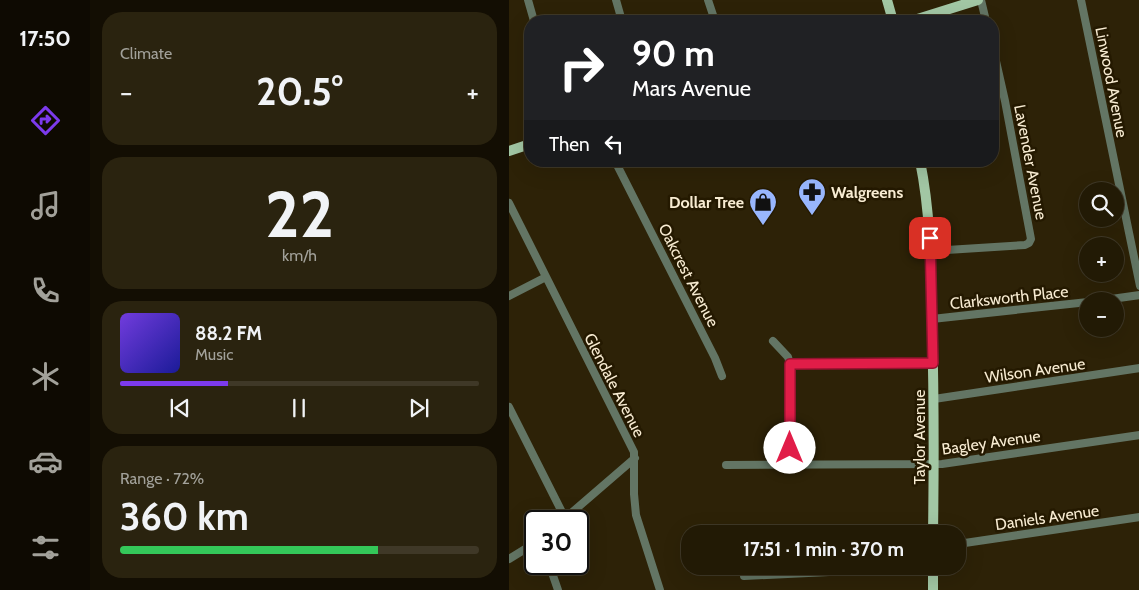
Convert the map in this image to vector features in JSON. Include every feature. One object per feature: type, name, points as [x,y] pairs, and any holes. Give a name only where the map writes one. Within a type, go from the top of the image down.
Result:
[{"type":"main road","points":[[887,0],[891,15]]},
{"type":"main road","points":[[930,15],[979,0]]},
{"type":"main road","points":[[509,151],[524,146]]},
{"type":"main road","name":"Taylor Avenue","points":[[921,167],[928,212],[931,250],[934,399],[933,525]]},
{"type":"main road","points":[[933,575],[933,590]]},
{"type":"street","points":[[527,0],[533,15]]},
{"type":"street","points":[[616,0],[620,15]]},
{"type":"street","points":[[708,0],[713,15]]},
{"type":"street","points":[[979,0],[984,15]]},
{"type":"street","name":"Linwood Avenue","points":[[1081,0],[1139,286]]},
{"type":"street","name":"Lavender Avenue","points":[[931,250],[1025,246],[1031,239],[999,74]]},
{"type":"street","name":"Oakcrest Avenue","points":[[618,167],[715,358],[722,376]]},
{"type":"street","name":"Glendale Avenue","points":[[509,203],[634,452],[636,515],[660,590]]},
{"type":"street","points":[[509,296],[546,277]]},
{"type":"street","points":[[1124,297],[1139,295]]},
{"type":"street","name":"Clarksworth Place","points":[[932,319],[1079,303]]},
{"type":"street","points":[[773,341],[788,358],[790,364],[790,464]]},
{"type":"street","points":[[790,364],[933,363]]},
{"type":"street","name":"Wilson Avenue","points":[[934,399],[1139,368]]},
{"type":"street","points":[[509,407],[559,510]]},
{"type":"street","name":"Bagley Avenue","points":[[726,465],[943,464],[1139,435]]},
{"type":"street","points":[[575,510],[635,458]]},
{"type":"street","name":"Daniels Avenue","points":[[966,543],[1139,517]]},
{"type":"street","points":[[509,559],[524,550]]},
{"type":"street","points":[[553,575],[558,590]]},
{"type":"street","points":[[745,576],[766,575]]},
{"type":"place","name":"Walgreens","points":[[812,216]]},
{"type":"place","name":"Dollar Tree","points":[[763,226]]},
{"type":"route","points":[[790,448],[790,364],[933,363],[930,238]]}]
